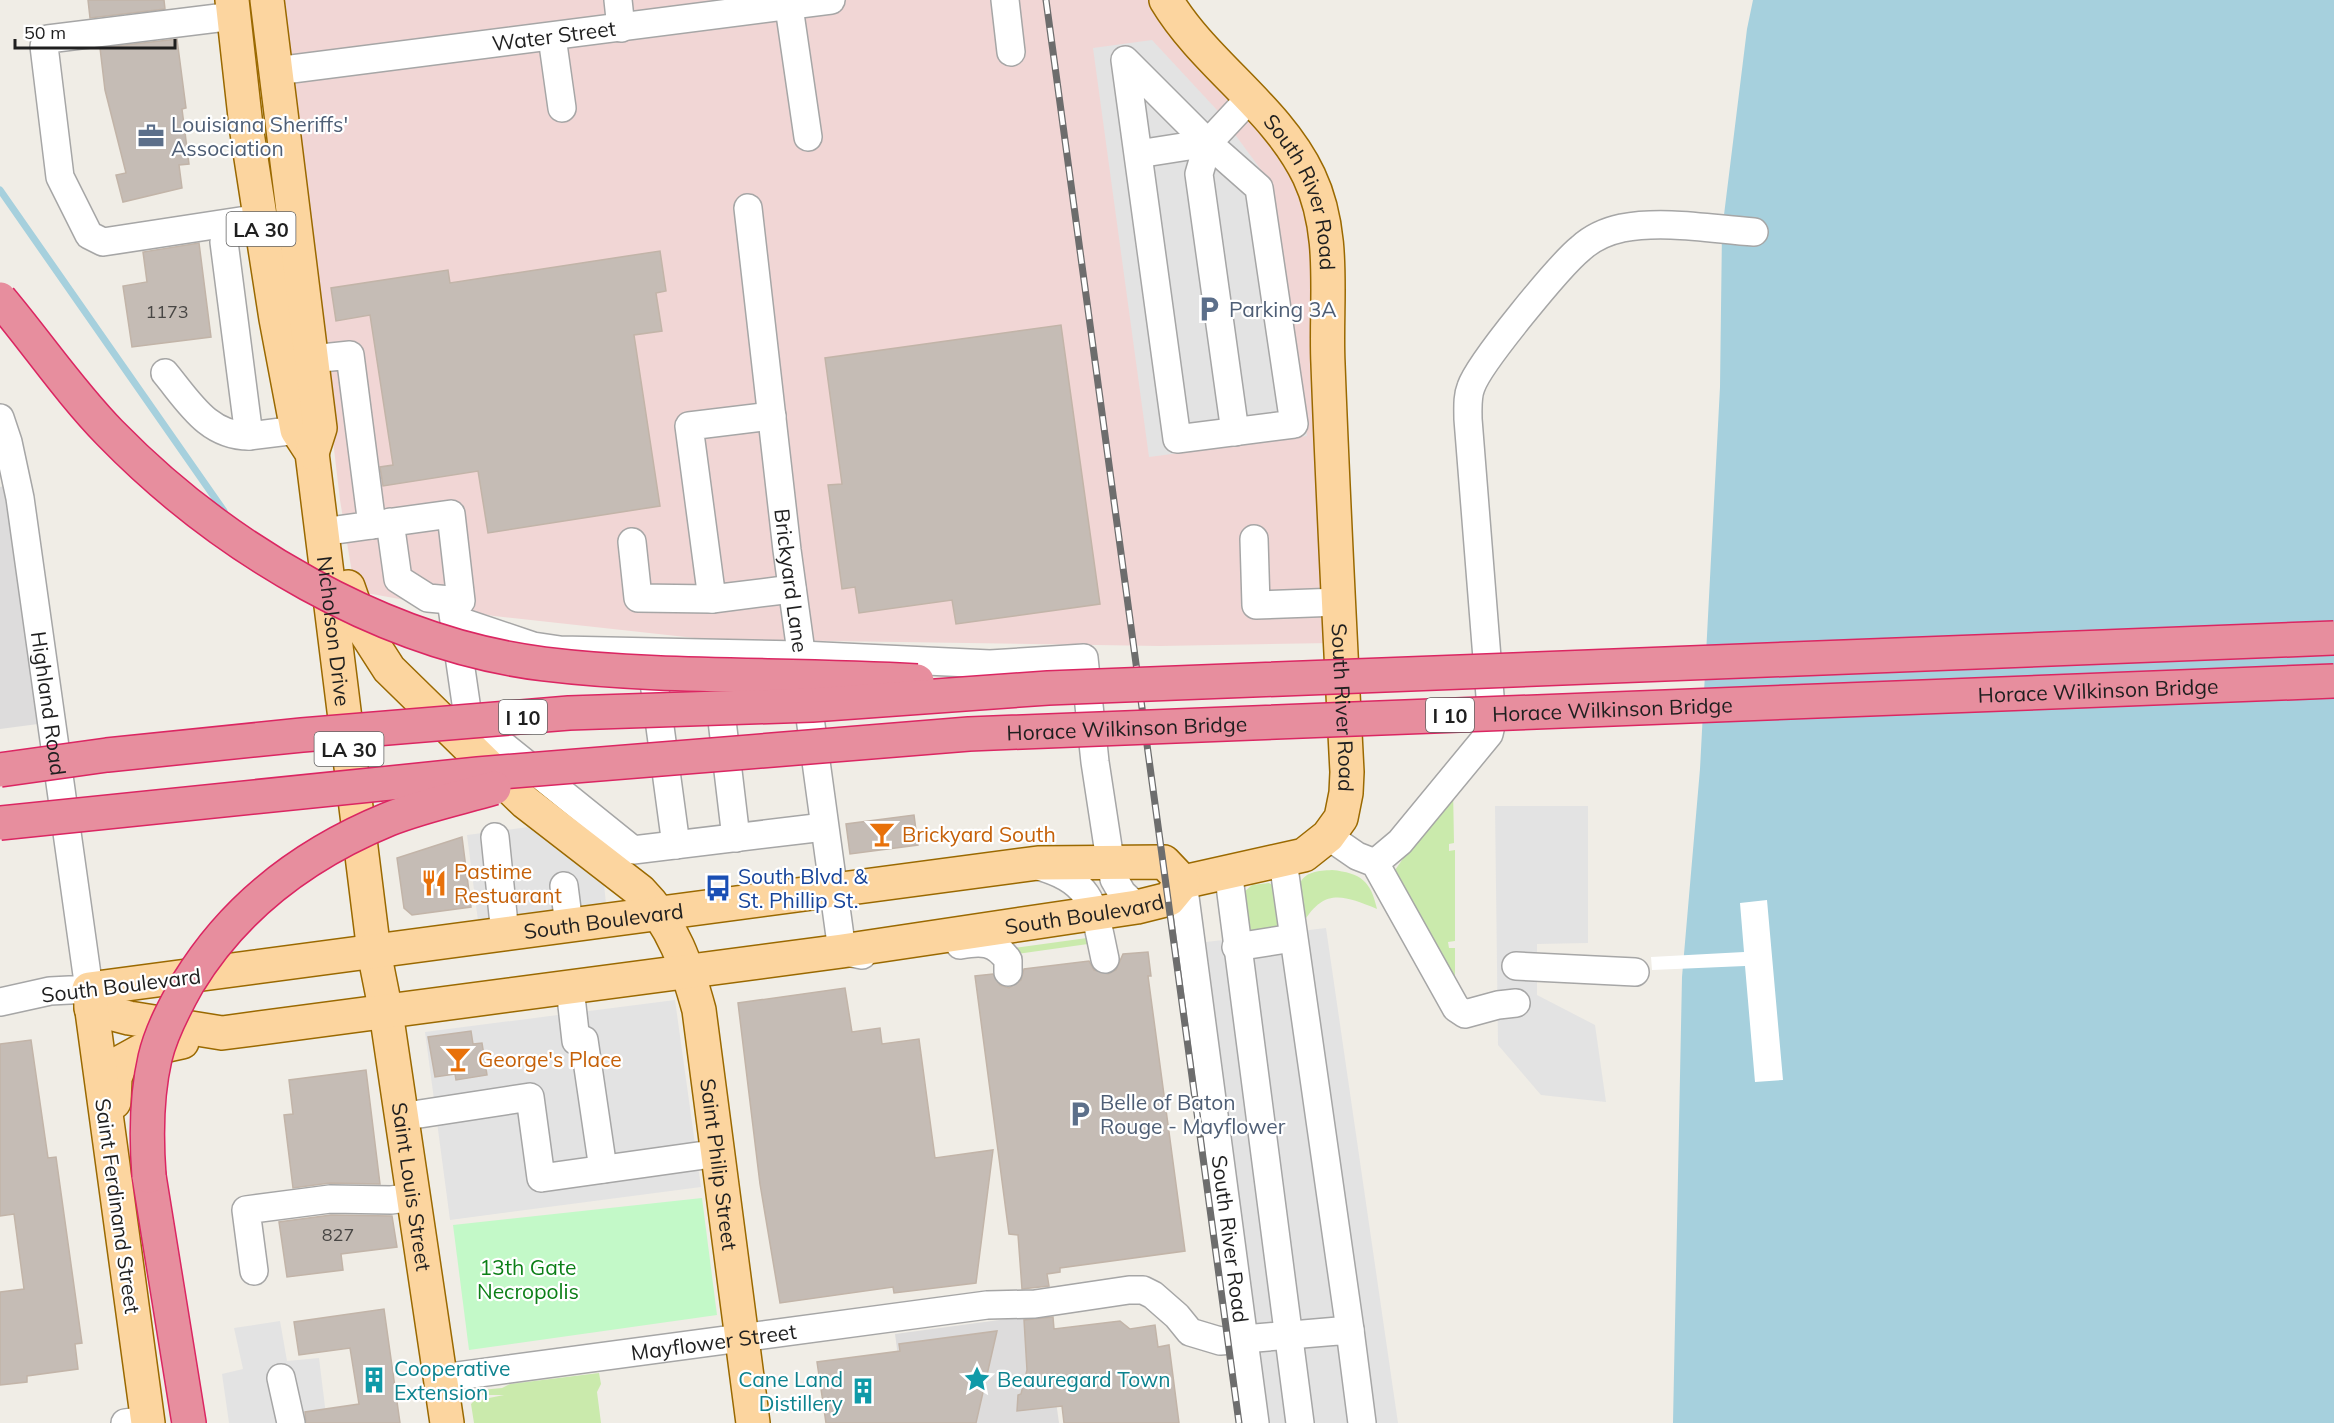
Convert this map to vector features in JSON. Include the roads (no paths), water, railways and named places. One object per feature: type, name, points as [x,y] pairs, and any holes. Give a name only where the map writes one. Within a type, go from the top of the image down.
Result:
[{"type":"highway","points":[[0,299],[108,431],[181,498],[221,528],[311,584],[374,615],[420,633],[506,657],[568,666],[630,671],[833,676],[1048,688]]},
{"type":"highway","name":"Horace Wilkinson Bridge","points":[[1048,688],[2334,638]]},
{"type":"highway","name":"Horace Wilkinson Bridge","points":[[567,767],[969,734],[2334,681]]},
{"type":"highway","name":"I 10","points":[[0,770],[108,755],[302,735],[569,713],[812,705],[1048,688]]},
{"type":"highway","points":[[189,1423],[149,1176],[147,1121],[156,1055],[178,1001],[210,950],[238,915],[296,868],[365,830],[417,810],[567,767]]},
{"type":"highway","name":"I 10","points":[[0,823],[243,797],[567,767]]},
{"type":"main road","name":"Nicholson Drive","points":[[267,0],[320,428],[304,442]]},
{"type":"main road","name":"South River Road","points":[[1167,0],[1206,52],[1276,127],[1301,160],[1317,195],[1326,235],[1328,361],[1346,793],[1341,818],[1328,836],[1304,855],[1283,861],[1228,870],[1183,882]]},
{"type":"main road","name":"Nicholson Drive","points":[[233,8],[268,272],[323,539],[374,952]]},
{"type":"main road","name":"Saint Philip Street","points":[[323,539],[341,561],[362,627],[389,669],[525,802],[634,886],[673,934],[688,972],[699,1010],[753,1423]]},
{"type":"main road","name":"South Boulevard","points":[[1110,860],[1164,862],[1183,882],[1169,899],[1137,907],[1095,911],[842,951],[222,1034],[129,1018],[90,998],[374,952],[1031,864],[1110,860]]},
{"type":"main road","name":"Saint Louis Street","points":[[374,952],[386,1012],[447,1423]]},
{"type":"main road","name":"Saint Ferdinand Street","points":[[90,998],[106,1115],[140,1422]]},
{"type":"main road","points":[[106,1115],[116,1099],[115,1078],[121,1062],[141,1051],[222,1034]]},
{"type":"street","points":[[618,0],[621,28]]},
{"type":"street","name":"Water Street","points":[[276,71],[621,28],[789,3],[831,0]]},
{"type":"street","points":[[1005,0],[1011,52]]},
{"type":"street","points":[[789,3],[808,137]]},
{"type":"street","points":[[233,8],[48,39],[44,46],[60,177],[89,236],[104,242],[260,218]]},
{"type":"street","points":[[552,37],[562,108]]},
{"type":"street","points":[[1125,60],[1208,143],[1259,188],[1294,424],[1177,439],[1125,60]]},
{"type":"street","points":[[1235,432],[1199,174],[1208,143],[1250,98]]},
{"type":"street","points":[[1138,154],[1208,143]]},
{"type":"street","name":"Brickyard Lane","points":[[748,208],[792,589],[842,951]]},
{"type":"street","points":[[1375,863],[1400,842],[1490,734],[1492,721],[1468,419],[1471,386],[1484,365],[1561,268],[1582,247],[1604,234],[1623,228],[1652,226],[1754,232]]},
{"type":"street","points":[[224,242],[249,436]]},
{"type":"street","points":[[229,278],[268,272]]},
{"type":"street","points":[[312,359],[350,355],[381,524],[398,579],[428,598],[533,646],[560,650],[801,655],[990,664],[1084,658],[1095,762],[1114,879],[1122,893],[1137,907]]},
{"type":"street","points":[[165,373],[209,424],[229,434],[304,442]]},
{"type":"street","points":[[712,599],[689,426],[772,416]]},
{"type":"street","name":"Highland Road","points":[[0,418],[90,998]]},
{"type":"street","points":[[323,539],[381,524],[451,514],[461,601],[454,610],[468,717],[633,850],[824,827]]},
{"type":"street","points":[[1254,539],[1256,605],[1339,602]]},
{"type":"street","points":[[632,542],[638,598],[712,599],[792,589]]},
{"type":"street","points":[[650,651],[676,845]]},
{"type":"street","points":[[714,653],[736,838]]},
{"type":"street","points":[[1328,836],[1357,855],[1375,863],[1456,1008],[1465,1014],[1498,1005],[1516,1003]]},
{"type":"street","points":[[495,837],[505,934]]},
{"type":"street","points":[[1283,861],[1362,1423]]},
{"type":"street","points":[[1031,864],[1069,876],[1088,895],[1095,911],[1105,958]]},
{"type":"street","points":[[1228,870],[1236,947],[1300,1423]]},
{"type":"street","name":"South River Road","points":[[1183,882],[1255,1423]]},
{"type":"street","points":[[564,885],[569,926]]},
{"type":"street","points":[[1236,947],[1293,938]]},
{"type":"street","points":[[842,951],[873,956],[987,942],[1003,953],[1008,960],[1008,972]]},
{"type":"street","points":[[1516,966],[1635,972]]},
{"type":"street","points":[[570,988],[576,1041],[584,1040],[603,1169]]},
{"type":"street","name":"South Boulevard","points":[[0,1003],[90,998]]},
{"type":"street","points":[[400,1117],[530,1097],[541,1178],[719,1153]]},
{"type":"street","points":[[254,1271],[246,1210],[330,1199],[391,1200],[414,1197]]},
{"type":"street","name":"Mayflower Street","points":[[442,1378],[987,1305],[1035,1304],[1129,1290],[1143,1290],[1174,1313],[1190,1332],[1220,1341],[1350,1329]]},
{"type":"street","points":[[281,1378],[291,1423]]},
{"type":"water","points":[[1753,0],[2334,0],[2334,1423],[1673,1423],[1682,977],[1700,769],[1720,387],[1722,231],[1747,29]]},
{"type":"waterway","points":[[0,190],[224,511]]},
{"type":"railway","points":[[1046,0],[1239,1423]]},
{"type":"place","name":"Louisiana Sheriffs' Association","points":[[151,136]]},
{"type":"place","name":"Parking 3A","points":[[1209,309]]},
{"type":"place","name":"Brickyard South","points":[[882,834]]},
{"type":"place","name":"Pastime Restuarant","points":[[434,883]]},
{"type":"place","name":"South Blvd. & St. Phillip St.","points":[[718,888]]},
{"type":"place","name":"George's Place","points":[[458,1059]]},
{"type":"place","name":"Belle of Baton Rouge - Mayflower","points":[[1080,1114]]},
{"type":"place","name":"Beauregard Town","points":[[977,1379]]},
{"type":"place","name":"Cooperative Extension","points":[[374,1380]]},
{"type":"place","name":"Cane Land Distillery","points":[[863,1391]]},
{"type":"park label","name":"13th Gate Necropolis","points":[[528,1279]]}]
